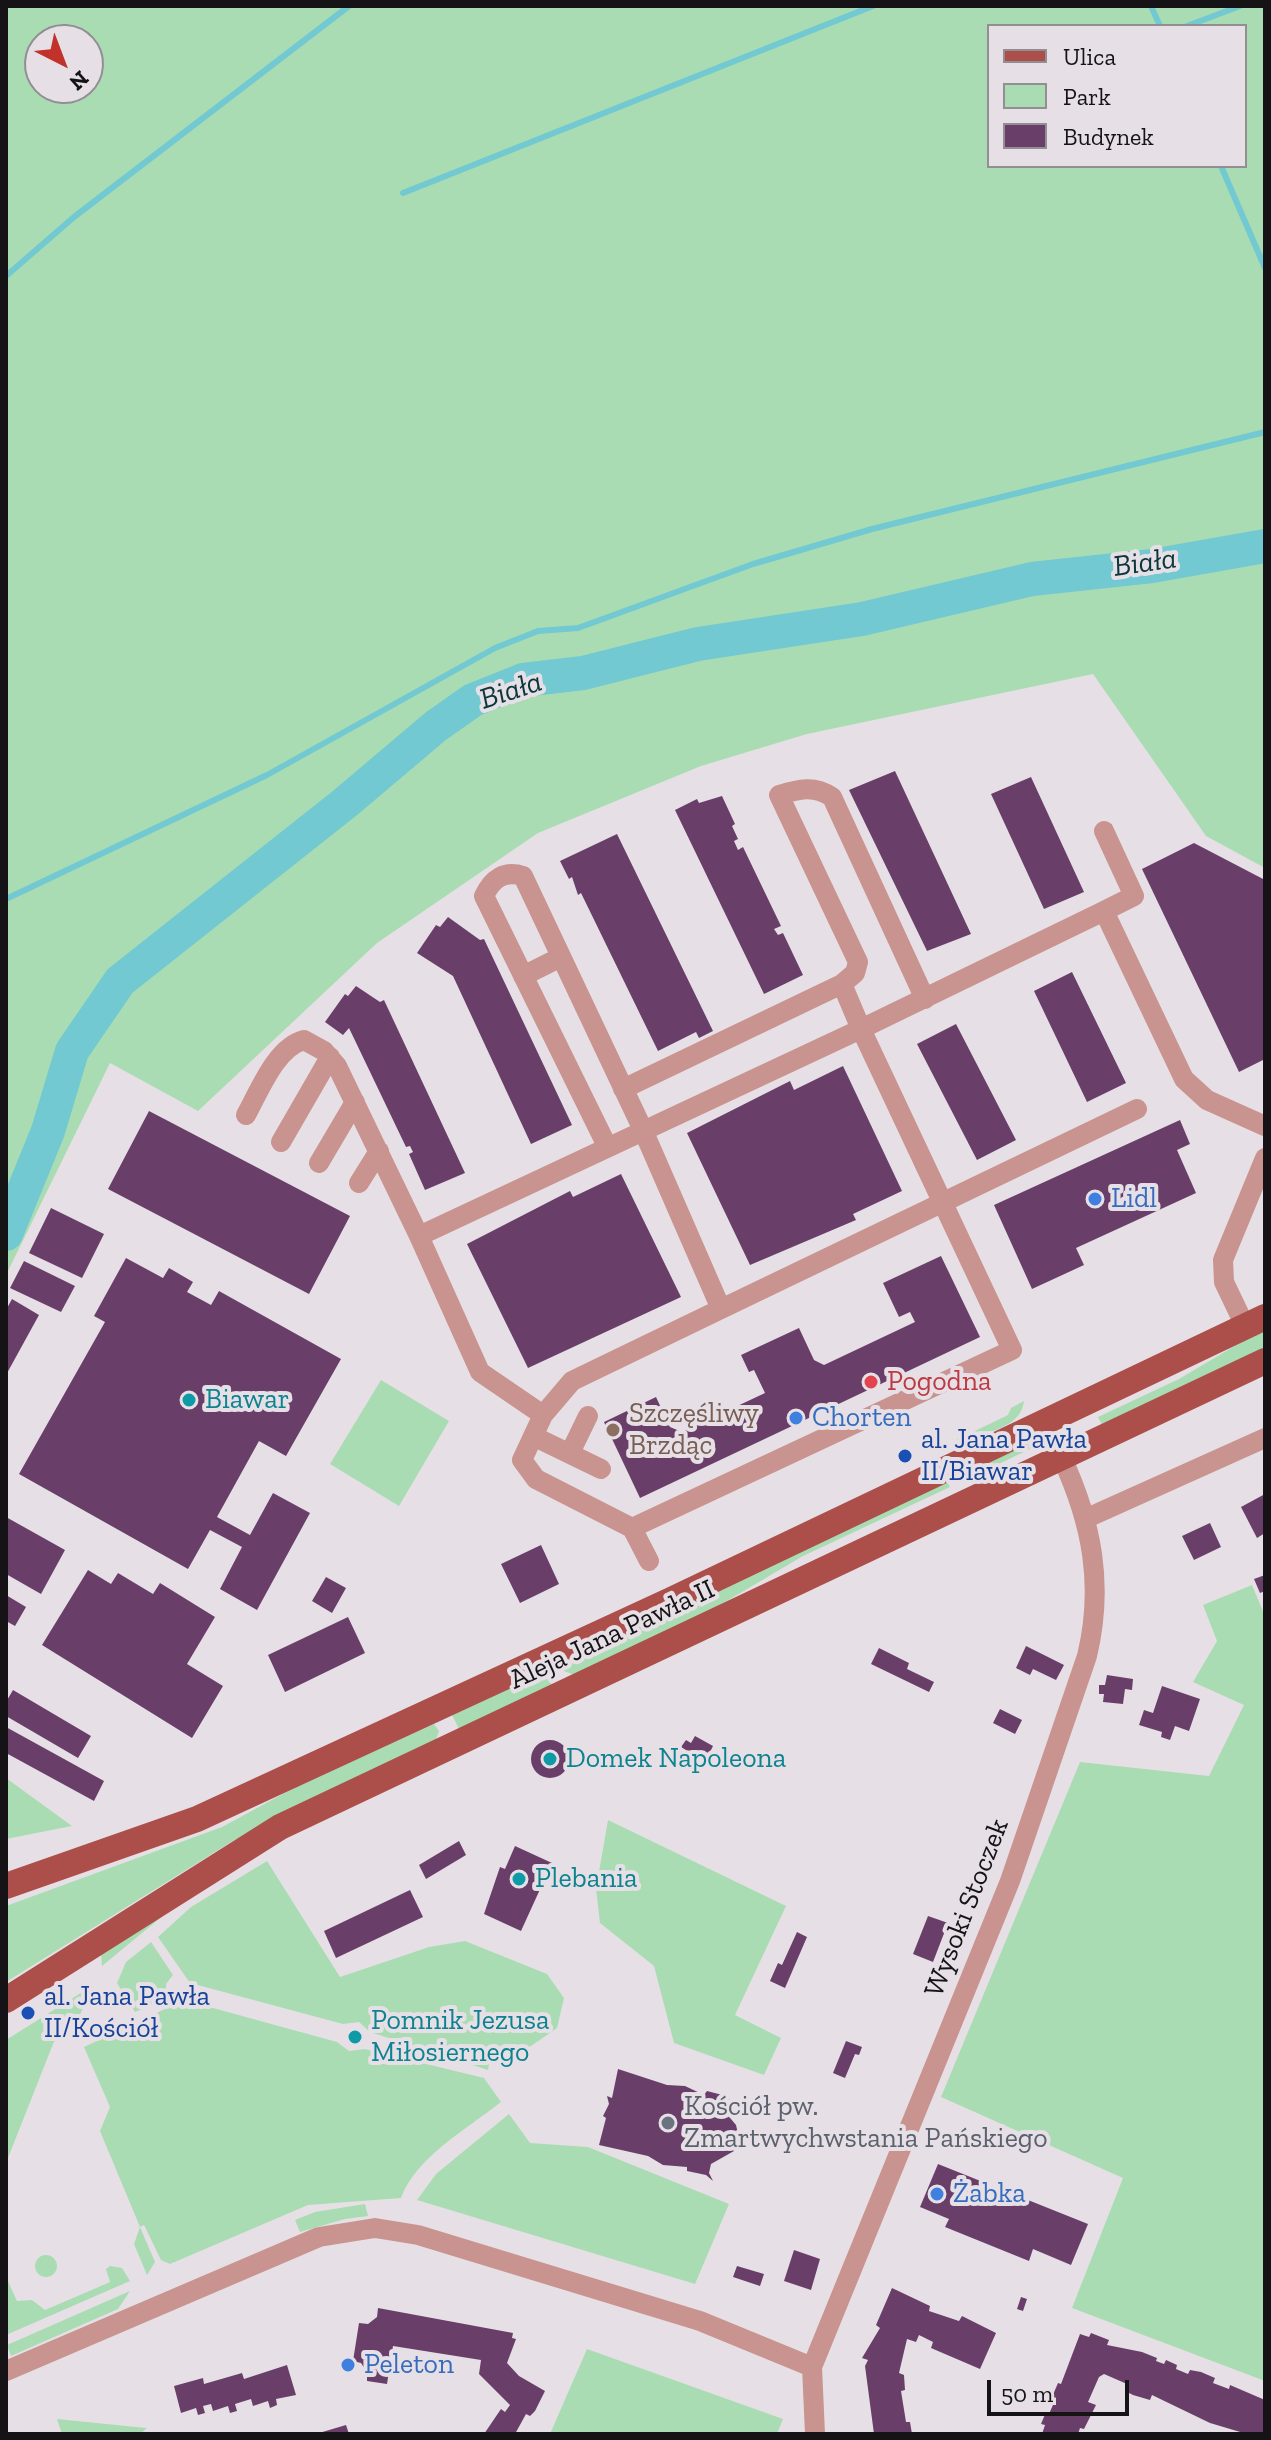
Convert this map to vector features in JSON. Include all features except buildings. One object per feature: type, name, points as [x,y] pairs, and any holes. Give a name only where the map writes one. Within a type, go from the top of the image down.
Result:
[{"type":"main road","name":"Aleja Jana Pawła II","points":[[6,1886],[197,1819],[669,1601],[1255,1322]]},
{"type":"main road","name":"Aleja Jana Pawła II","points":[[6,2000],[280,1827],[1265,1361]]},
{"type":"main road","points":[[1047,1421],[1062,1458]]},
{"type":"main road","points":[[951,1465],[968,1501]]},
{"type":"street","points":[[623,1089],[842,984],[855,973],[858,962],[779,795],[819,789],[832,797],[925,999]]},
{"type":"street","points":[[419,1236],[925,999],[1134,896],[1104,831]]},
{"type":"street","points":[[607,1146],[484,896],[489,885],[500,876],[514,873],[523,876],[559,958],[643,1130],[721,1309]]},
{"type":"street","points":[[1104,911],[1184,1079],[1207,1100],[1265,1126]]},
{"type":"street","points":[[523,976],[559,958]]},
{"type":"street","points":[[632,1528],[1012,1350],[941,1205],[842,984]]},
{"type":"street","points":[[246,1115],[266,1078],[291,1045],[304,1040],[330,1057],[379,1151],[480,1372],[543,1415]]},
{"type":"street","points":[[281,1142],[330,1057]]},
{"type":"street","points":[[319,1163],[355,1102]]},
{"type":"street","points":[[649,1561],[632,1528],[536,1479],[522,1460],[543,1415],[572,1381],[1137,1109]]},
{"type":"street","points":[[359,1183],[379,1151]]},
{"type":"street","points":[[1255,1322],[1224,1282],[1223,1260],[1265,1158]]},
{"type":"street","points":[[570,1453],[588,1416]]},
{"type":"street","points":[[533,1436],[601,1469]]},
{"type":"street","points":[[1087,1518],[1262,1446]]},
{"type":"street","name":"Wysoki Stoczek","points":[[812,2367],[1010,1881],[1087,1656],[1094,1625],[1096,1584],[1087,1518],[1062,1458]]},
{"type":"street","points":[[6,2371],[319,2237],[375,2228],[418,2235],[687,2317],[812,2367],[815,2434]]},
{"type":"green space","points":[[6,6],[1265,6],[1265,868],[1206,836],[1093,674],[807,734],[701,766],[538,833],[377,943],[198,1111],[110,1063],[6,1275]]},
{"type":"green space","points":[[1265,1328],[1265,1348],[1102,1425],[1098,1417],[1179,1379]]},
{"type":"green space","points":[[381,1380],[449,1421],[399,1506],[330,1464]]},
{"type":"green space","points":[[1024,1401],[1021,1411],[1007,1425],[954,1441],[1008,1415],[1011,1408]]},
{"type":"green space","points":[[1036,1440],[1032,1448],[972,1477],[970,1471]]},
{"type":"green space","points":[[946,1479],[950,1487],[803,1556],[720,1605],[574,1675],[564,1671],[562,1663]]},
{"type":"green space","points":[[1252,1585],[1265,1616],[1265,2381],[1072,2308],[1123,2178],[941,2097],[1080,1762],[1209,1776],[1244,1705],[1193,1682],[1217,1641],[1203,1605]]},
{"type":"green space","points":[[544,1669],[552,1685],[459,1729],[451,1713]]},
{"type":"green space","points":[[434,1724],[439,1731],[436,1740],[231,1842],[6,1982],[6,1906],[222,1827],[305,1782]]},
{"type":"green space","points":[[6,1778],[72,1826],[6,1839]]},
{"type":"green space","points":[[608,1820],[786,1906],[735,2015],[781,2038],[764,2075],[674,2043],[654,1966],[600,1923],[596,1889]]},
{"type":"green space","points":[[267,1861],[340,1977],[429,1947],[465,1941],[547,1974],[564,1998],[557,2028],[531,2046],[489,2064],[488,2070],[370,2032],[359,2022],[343,2024],[190,1983],[158,1937],[191,1907]]},
{"type":"green space","points":[[187,1896],[102,1966],[101,1954]]},
{"type":"green space","points":[[151,1942],[173,1975],[166,1984],[167,1998],[135,2012],[117,1983],[126,1962]]},
{"type":"green space","points":[[87,1989],[87,1999],[75,2026],[57,2034],[6,2163],[6,2040]]},
{"type":"green space","points":[[184,2000],[337,2042],[349,2051],[365,2049],[484,2078],[501,2102],[430,2157],[408,2183],[401,2198],[308,2205],[170,2264],[161,2260],[144,2225],[140,2227],[100,2131],[110,2107],[84,2047]]},
{"type":"green space","points":[[509,2114],[530,2143],[588,2147],[729,2204],[695,2284],[417,2200],[436,2174]]},
{"type":"green space","points":[[365,2204],[368,2216],[300,2232],[295,2220],[315,2212]]},
{"type":"green space","points":[[140,2227],[155,2262],[147,2275],[134,2244]]},
{"type":"green space","points":[[46,2255],[54,2258],[57,2266],[54,2274],[46,2277],[38,2274],[35,2266],[38,2258]]},
{"type":"green space","points":[[110,2266],[122,2268],[130,2281],[6,2335],[6,2277],[17,2301],[32,2300],[45,2310],[110,2282],[106,2269]]},
{"type":"green space","points":[[130,2291],[118,2309],[11,2356],[7,2345]]},
{"type":"green space","points":[[587,2349],[783,2419],[777,2434],[550,2434]]},
{"type":"green space","points":[[57,2419],[147,2428],[140,2434],[62,2434]]},
{"type":"waterway","points":[[6,276],[74,217],[349,6]]},
{"type":"waterway","points":[[403,193],[873,6]]},
{"type":"waterway","points":[[1151,6],[1159,24]]},
{"type":"waterway","points":[[1192,24],[1240,6]]},
{"type":"waterway","points":[[1222,168],[1265,268]]},
{"type":"waterway","points":[[6,899],[267,775],[495,648],[538,631],[578,628],[753,564],[872,529],[1265,432]]},
{"type":"waterway","name":"Biała","points":[[6,1234],[48,1131],[72,1051],[120,981],[345,803],[436,726],[473,700],[523,680],[583,673],[698,644],[862,619],[1032,579],[1152,566],[1265,546]]},
{"type":"place","name":"Lidl","points":[[1095,1199]]},
{"type":"place","name":"Pogodna","points":[[871,1382]]},
{"type":"place","name":"Biawar","points":[[189,1400]]},
{"type":"place","name":"Chorten","points":[[796,1418]]},
{"type":"place","name":"Szczęśliwy Brzdąc","points":[[613,1430]]},
{"type":"place","name":"al. Jana Pawła II/Biawar","points":[[905,1456]]},
{"type":"place","name":"Domek Napoleona","points":[[550,1759]]},
{"type":"place","name":"Plebania","points":[[519,1879]]},
{"type":"place","name":"al. Jana Pawła II/Kościół","points":[[28,2013]]},
{"type":"place","name":"Pomnik Jezusa Miłosiernego","points":[[355,2037]]},
{"type":"place","name":"Kościół pw. Zmartwychwstania Pańskiego","points":[[668,2123]]},
{"type":"place","name":"Żabka","points":[[937,2194]]},
{"type":"place","name":"Peleton","points":[[348,2365]]}]
